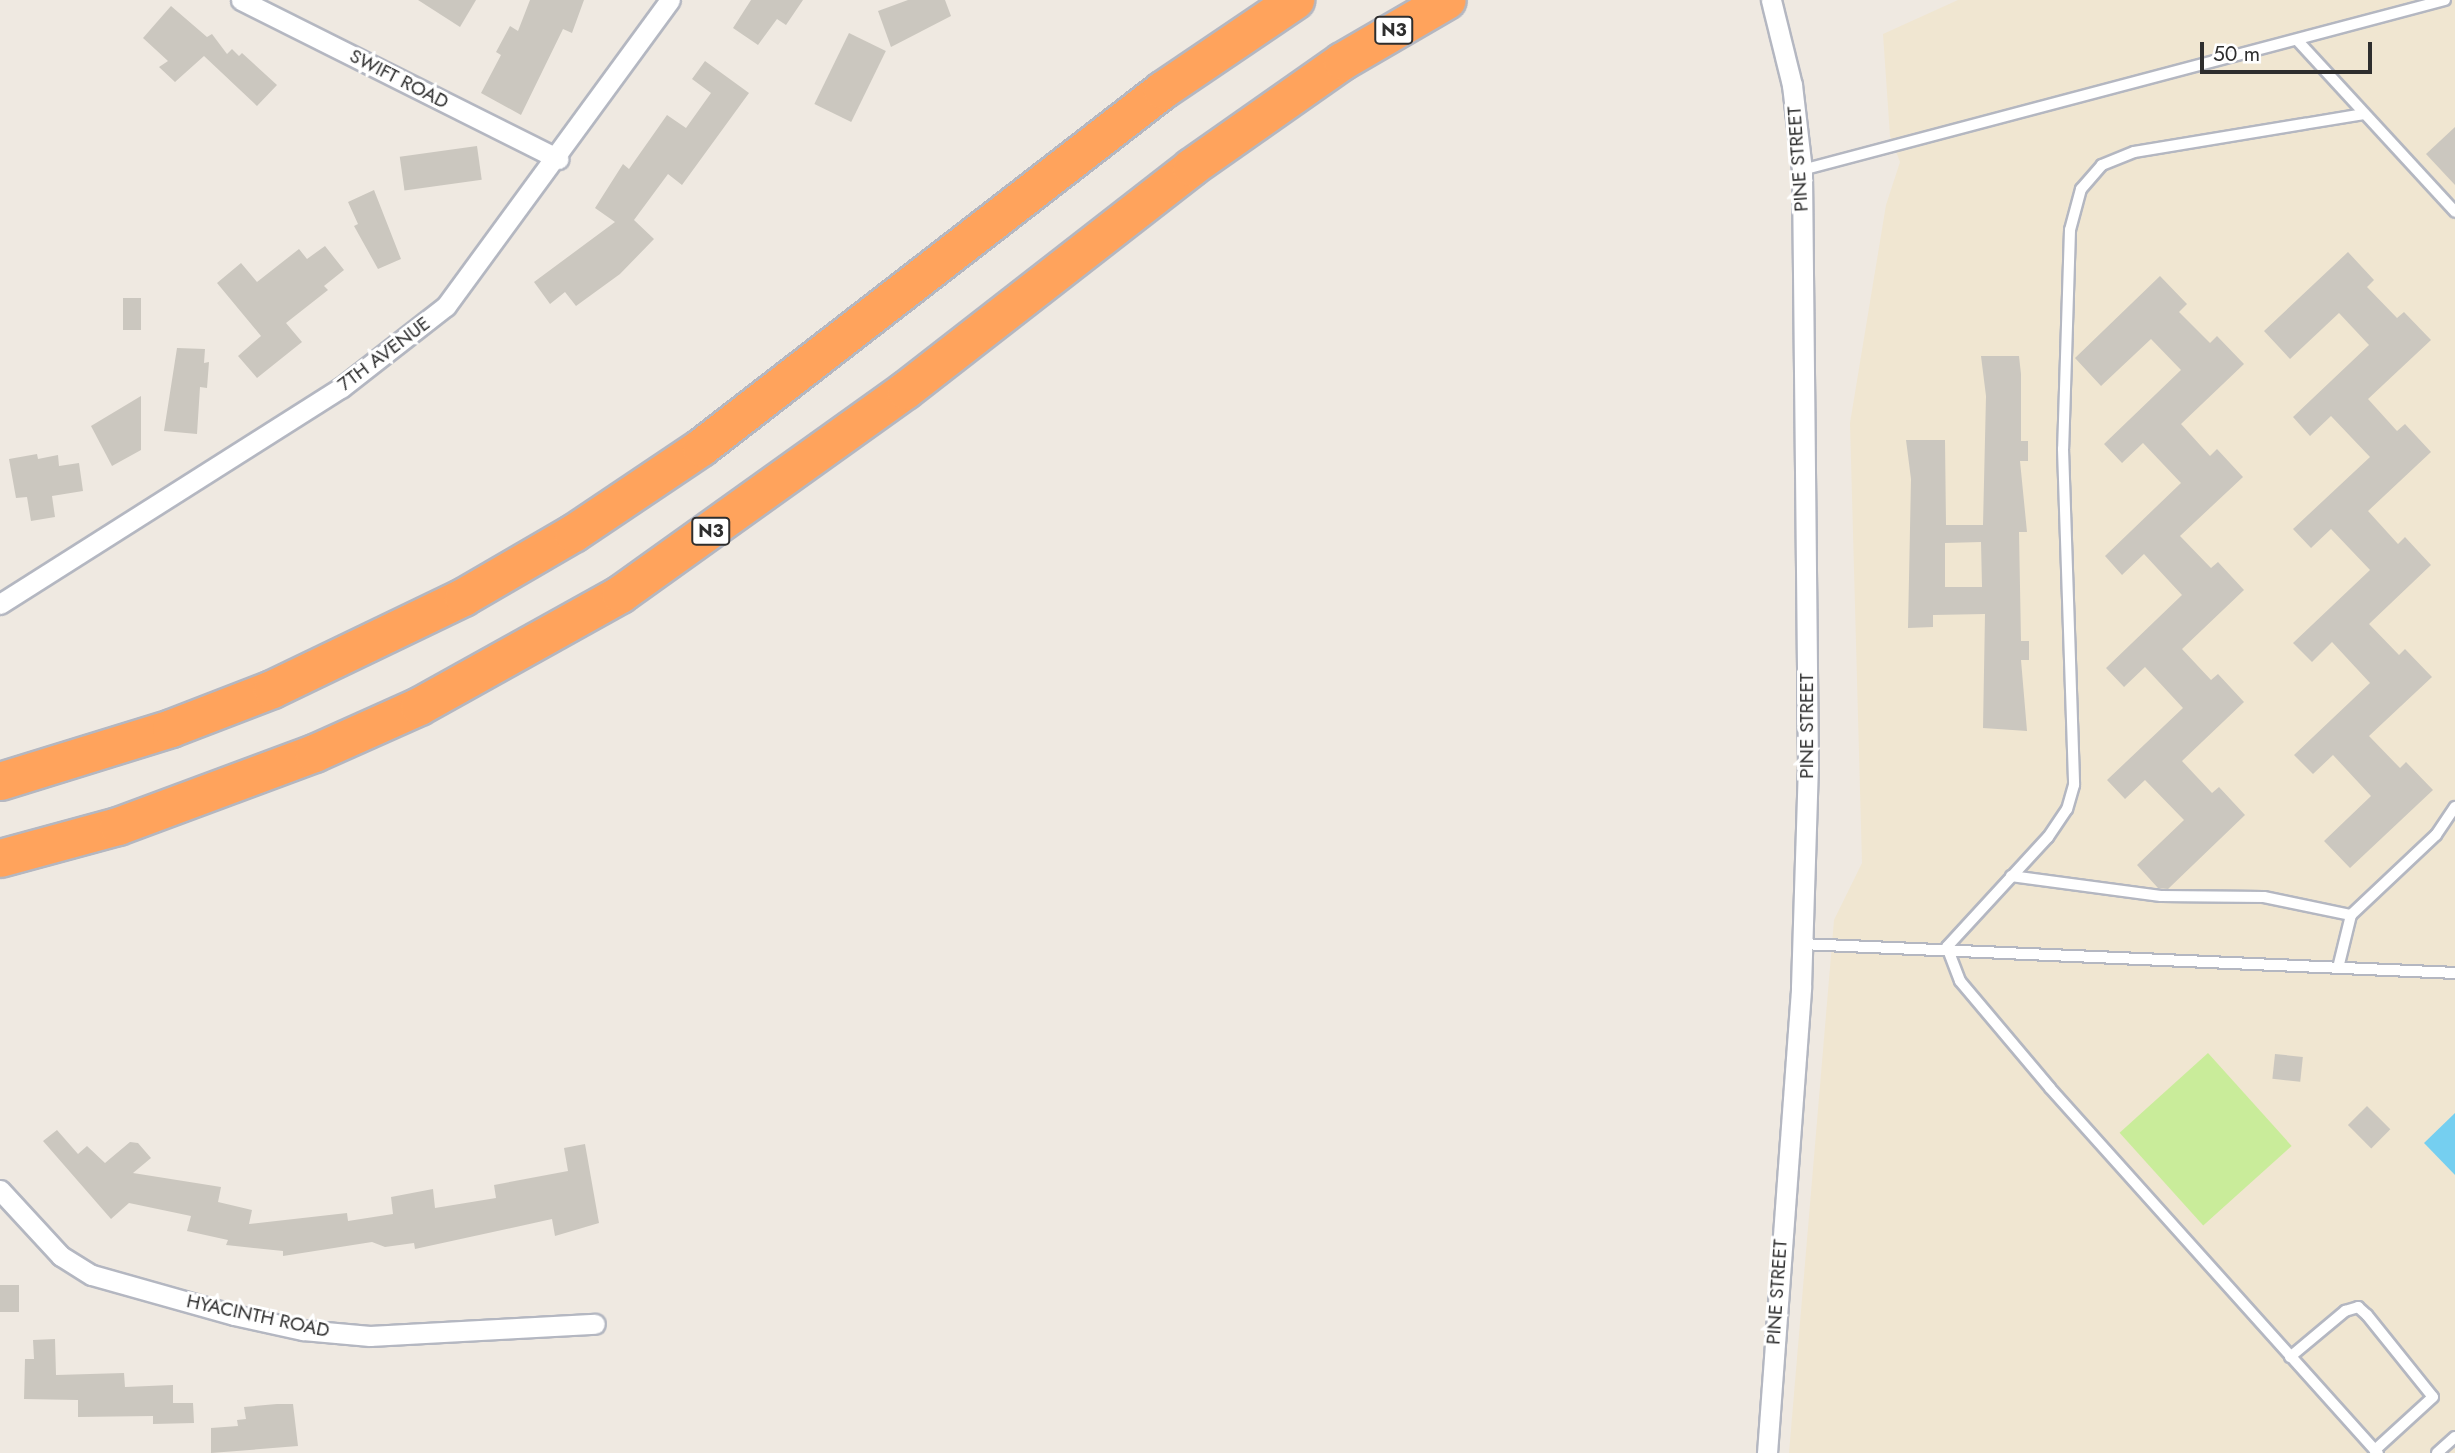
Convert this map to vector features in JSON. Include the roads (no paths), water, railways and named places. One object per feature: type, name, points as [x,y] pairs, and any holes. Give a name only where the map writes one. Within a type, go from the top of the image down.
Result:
[{"type":"highway","points":[[0,781],[171,728],[272,689],[463,597],[573,533],[701,447],[1162,90],[1295,0]]},
{"type":"highway","name":"N3","points":[[0,858],[118,826],[314,753],[419,706],[596,608],[787,478],[1191,167],[1342,61],[1447,0]]},
{"type":"street","name":"SWIFT ROAD","points":[[242,0],[558,159]]},
{"type":"street","name":"7TH AVENUE","points":[[0,604],[341,388],[421,328],[460,288],[558,159],[670,0]]},
{"type":"street","name":"PINE STREET","points":[[1767,1453],[1802,944],[1808,767],[1802,170],[1792,85],[1772,0]]},
{"type":"street","name":"HYACINTH ROAD","points":[[0,1190],[61,1255],[92,1275],[245,1317],[370,1336],[595,1324]]},
{"type":"lane","points":[[1802,170],[2445,0]]},
{"type":"lane","points":[[2298,41],[2455,212]]},
{"type":"lane","points":[[1947,947],[2048,837],[2067,809],[2074,785],[2063,449],[2070,230],[2081,189],[2102,165],[2133,152],[2364,114]]},
{"type":"lane","points":[[2338,968],[2351,915],[2437,835],[2455,807]]},
{"type":"lane","points":[[2011,876],[2161,896],[2264,897],[2351,915]]},
{"type":"lane","points":[[1802,944],[1947,947],[2455,973]]},
{"type":"lane","points":[[1947,947],[1960,981],[2290,1357],[2376,1451],[2433,1397],[2358,1307],[2345,1311],[2290,1357]]},
{"type":"lane","points":[[2437,1453],[2455,1437]]},
{"type":"water","points":[[2455,1113],[2455,1175],[2424,1143]]}]
